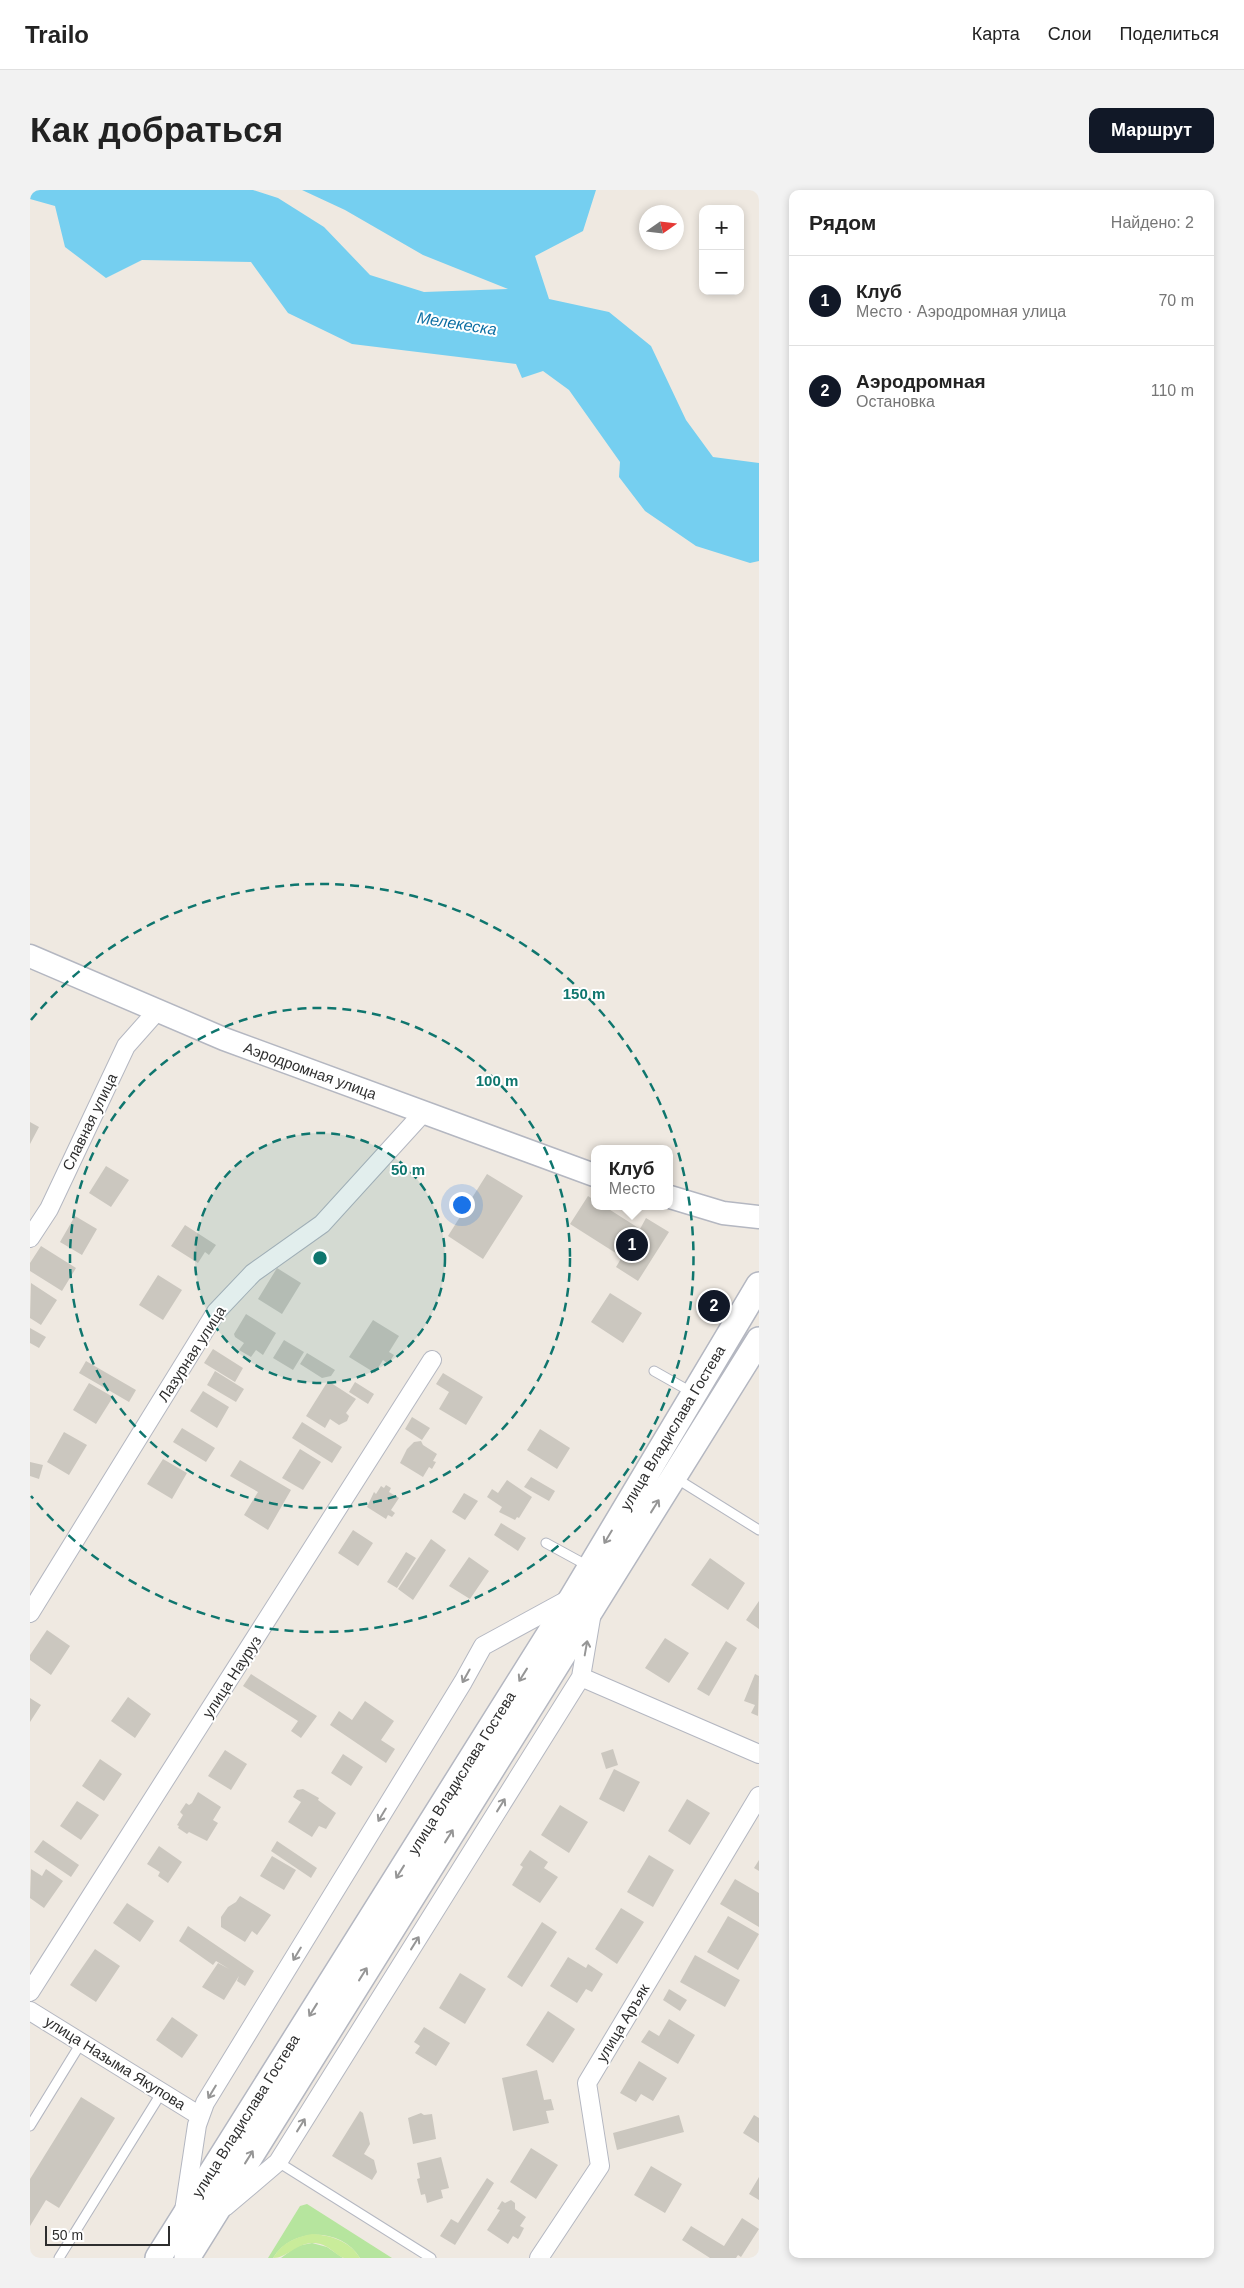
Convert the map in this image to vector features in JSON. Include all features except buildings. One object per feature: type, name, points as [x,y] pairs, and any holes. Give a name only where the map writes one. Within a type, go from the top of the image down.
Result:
[{"type":"main road","name":"улица Владислава Гостева","points":[[187,2258],[582,1601],[590,1567],[759,1285]]},
{"type":"main road","name":"улица Владислава Гостева","points":[[158,2258],[582,1601],[673,1477],[759,1340]]},
{"type":"street","name":"Аэродромная улица","points":[[30,956],[224,1039],[591,1174]]},
{"type":"street","name":"Славная улица","points":[[30,1238],[48,1209],[126,1046],[158,1010]]},
{"type":"street","name":"Лазурная улица","points":[[30,1613],[216,1312],[253,1273],[322,1224],[423,1113]]},
{"type":"street","points":[[673,1198],[723,1213],[759,1217]]},
{"type":"street","name":"улица Науруз","points":[[30,1992],[432,1360]]},
{"type":"street","points":[[183,2218],[200,2116],[210,2095],[463,1682],[483,1646],[582,1601],[581,1677],[278,2162],[208,2222]]},
{"type":"street","points":[[581,1677],[759,1754]]},
{"type":"street","name":"улица Аръяк","points":[[539,2258],[600,2166],[587,2083],[759,1796]]},
{"type":"street","name":"улица Назыма Якупова","points":[[30,2011],[200,2116]]},
{"type":"lane","points":[[654,1371],[694,1394]]},
{"type":"lane","points":[[673,1477],[759,1530]]},
{"type":"lane","points":[[546,1543],[590,1567]]},
{"type":"lane","points":[[30,2126],[81,2042]]},
{"type":"lane","points":[[59,2258],[162,2092]]},
{"type":"lane","points":[[278,2162],[431,2258]]},
{"type":"green space","points":[[307,2204],[392,2258],[360,2258],[352,2248],[341,2241],[329,2236],[316,2235],[304,2236],[292,2241],[281,2248],[273,2258],[268,2258],[300,2206]]},
{"type":"green space","points":[[312,2234],[326,2236],[345,2243],[360,2258],[344,2258],[323,2245],[312,2243],[301,2246],[283,2256],[273,2258],[280,2248],[289,2242]]},
{"type":"green space","points":[[312,2243],[327,2247],[343,2258],[281,2258],[297,2246]]},
{"type":"water","name":"Мелекеска","points":[[30,190],[253,190],[278,198],[324,227],[370,275],[424,292],[508,289],[423,255],[345,210],[302,190],[596,190],[583,231],[535,256],[549,299],[609,312],[651,346],[686,420],[713,457],[759,463],[759,561],[750,563],[696,546],[645,511],[619,477],[620,462],[569,390],[543,371],[522,378],[516,364],[352,344],[288,313],[251,262],[142,260],[106,278],[65,247],[55,206],[30,199]]},
{"type":"place","name":"Клуб","points":[[632,1245]]},
{"type":"place","name":"Аэродромная","points":[[714,1306]]}]
